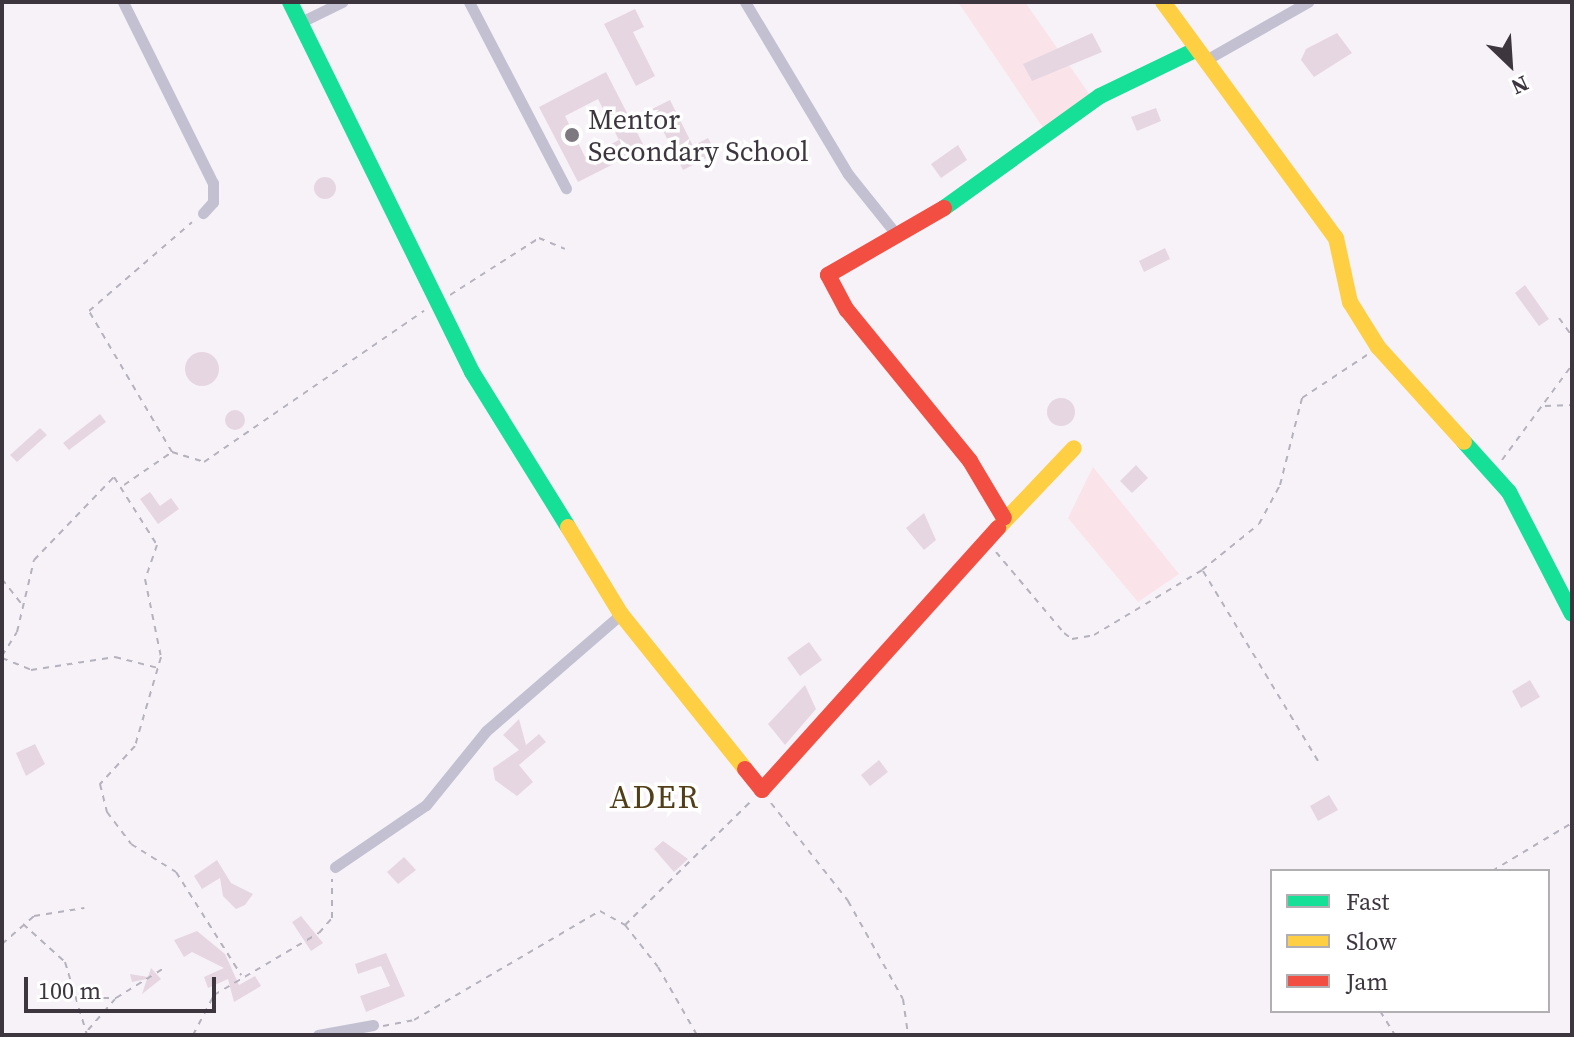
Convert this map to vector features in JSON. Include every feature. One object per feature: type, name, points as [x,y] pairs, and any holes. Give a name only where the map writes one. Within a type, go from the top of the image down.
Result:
[{"type":"street","points":[[123,2],[213,183],[213,202],[203,213]]},
{"type":"street","points":[[290,2],[434,306],[621,614],[762,790],[1004,518],[1074,448]]},
{"type":"street","points":[[301,22],[342,2]]},
{"type":"street","points":[[469,2],[566,188]]},
{"type":"street","points":[[745,2],[848,174],[896,234]]},
{"type":"street","points":[[1163,2],[1199,56],[1336,238],[1350,302],[1378,347],[1463,450],[1492,473],[1538,538],[1572,614]]},
{"type":"street","points":[[1004,518],[970,461],[829,279],[1100,96],[1199,56],[1308,2]]},
{"type":"street","points":[[335,867],[426,805],[486,731],[621,614]]},
{"type":"street","points":[[318,1035],[373,1025]]},
{"type":"path","points":[[203,213],[89,311],[172,452],[204,462],[352,354],[434,306],[539,238],[565,249]]},
{"type":"path","points":[[1559,318],[1572,336]]},
{"type":"path","points":[[986,538],[1072,639],[1094,635],[1202,570],[1259,524],[1280,485],[1302,398],[1378,347]]},
{"type":"path","points":[[1492,473],[1572,365]]},
{"type":"path","points":[[1544,406],[1572,405]]},
{"type":"path","points":[[124,485],[172,452]]},
{"type":"path","points":[[158,668],[115,657],[31,670],[2,657],[22,605],[34,560],[102,484],[114,477],[124,485],[157,545],[145,579],[162,646],[158,668],[135,746],[100,784],[107,812],[131,844],[176,872],[241,975]]},
{"type":"path","points":[[1202,570],[1318,761]]},
{"type":"path","points":[[2,579],[22,605]]},
{"type":"path","points":[[625,925],[762,790],[848,901],[903,999],[908,1035]]},
{"type":"path","points":[[1495,869],[1572,823]]},
{"type":"path","points":[[193,1035],[214,995],[241,975],[319,933],[332,918],[335,867]]},
{"type":"path","points":[[2,944],[23,924],[57,909],[84,908]]},
{"type":"path","points":[[373,1025],[414,1020],[587,912],[609,911],[625,925],[697,1035]]},
{"type":"path","points":[[23,924],[65,962],[87,1033]]},
{"type":"path","points":[[87,1033],[116,998],[164,968]]},
{"type":"path","points":[[78,997],[116,998]]},
{"type":"path","points":[[1381,1013],[1395,1035]]},
{"type":"shaded area","points":[[958,2],[1025,2],[1092,98],[1044,129]]},
{"type":"shaded area","points":[[1093,467],[1179,574],[1138,602],[1068,518]]},
{"type":"building","points":[[635,9],[644,27],[633,32],[655,76],[636,86],[604,24]]},
{"type":"building","points":[[1092,33],[1102,52],[1032,81],[1023,64]]},
{"type":"building","points":[[1337,33],[1352,53],[1314,77],[1301,60],[1306,49]]},
{"type":"building","points":[[606,72],[645,148],[578,182],[539,107]],"holes":[[[598,99],[619,140],[585,157],[565,116]]]},
{"type":"building","points":[[670,100],[693,146],[708,138],[716,153],[683,170],[652,109]]},
{"type":"building","points":[[1156,108],[1161,121],[1137,131],[1131,117]]},
{"type":"building","points":[[958,145],[967,160],[941,178],[931,164]]},
{"type":"building","points":[[325,177],[333,180],[336,188],[333,196],[325,199],[317,196],[314,188],[317,180]]},
{"type":"building","points":[[1165,248],[1170,259],[1144,272],[1139,261]]},
{"type":"building","points":[[1525,285],[1549,319],[1539,326],[1515,293]]},
{"type":"building","points":[[202,352],[214,357],[219,369],[214,381],[202,386],[190,381],[185,369],[190,357]]},
{"type":"building","points":[[1061,398],[1071,402],[1075,412],[1071,422],[1061,426],[1051,422],[1047,412],[1051,402]]},
{"type":"building","points":[[231,410],[239,410],[245,420],[239,430],[231,430],[225,424],[225,416]]},
{"type":"building","points":[[100,414],[106,422],[69,450],[63,443]]},
{"type":"building","points":[[40,428],[47,435],[17,462],[10,455]]},
{"type":"building","points":[[1136,465],[1148,478],[1132,493],[1120,481]]},
{"type":"building","points":[[150,492],[160,506],[171,498],[179,509],[158,524],[140,499]]},
{"type":"building","points":[[924,513],[936,540],[924,550],[906,528]]},
{"type":"building","points":[[809,642],[822,660],[800,676],[787,658]]},
{"type":"building","points":[[1530,680],[1540,697],[1521,708],[1512,691]]},
{"type":"building","points":[[805,685],[816,709],[785,745],[768,724]]},
{"type":"building","points":[[519,719],[526,745],[539,734],[546,742],[519,765],[533,782],[517,796],[495,780],[493,768],[519,750],[503,735]]},
{"type":"building","points":[[35,744],[45,764],[26,776],[16,753]]},
{"type":"building","points":[[879,760],[888,772],[870,786],[861,775]]},
{"type":"building","points":[[1329,795],[1338,810],[1318,821],[1310,806]]},
{"type":"building","points":[[663,841],[688,859],[674,872],[654,849]]},
{"type":"building","points":[[404,857],[416,870],[398,884],[387,872]]},
{"type":"building","points":[[217,860],[231,883],[253,894],[245,905],[236,909],[223,896],[220,878],[202,889],[194,876]]},
{"type":"building","points":[[301,916],[323,943],[311,951],[292,922]]},
{"type":"building","points":[[197,931],[225,954],[239,985],[255,976],[261,986],[234,1002],[228,979],[208,988],[204,977],[224,968],[192,952],[184,957],[174,940]]},
{"type":"building","points":[[386,953],[405,996],[366,1012],[360,996],[390,986],[381,966],[358,974],[355,964]]},
{"type":"building","points":[[151,968],[161,979],[142,994],[147,979],[132,982],[130,974],[148,977]]},
{"type":"traffic: fast","points":[[290,2],[472,372],[568,527]]},
{"type":"traffic: fast","points":[[944,208],[1100,96],[1195,50]]},
{"type":"traffic: fast","points":[[1464,442],[1509,492],[1572,614]]},
{"type":"traffic: slow","points":[[1163,2],[1336,238],[1350,302],[1378,347],[1464,442]]},
{"type":"traffic: slow","points":[[998,528],[1074,448]]},
{"type":"traffic: slow","points":[[568,527],[621,614],[745,769]]},
{"type":"traffic: jam","points":[[944,208],[828,275],[847,310],[970,461],[1004,518]]},
{"type":"traffic: jam","points":[[745,769],[762,790],[998,528]]},
{"type":"place","name":"Mentor Secondary School","points":[[572,135]]},
{"type":"district","name":"ADER","points":[[655,797]]}]
